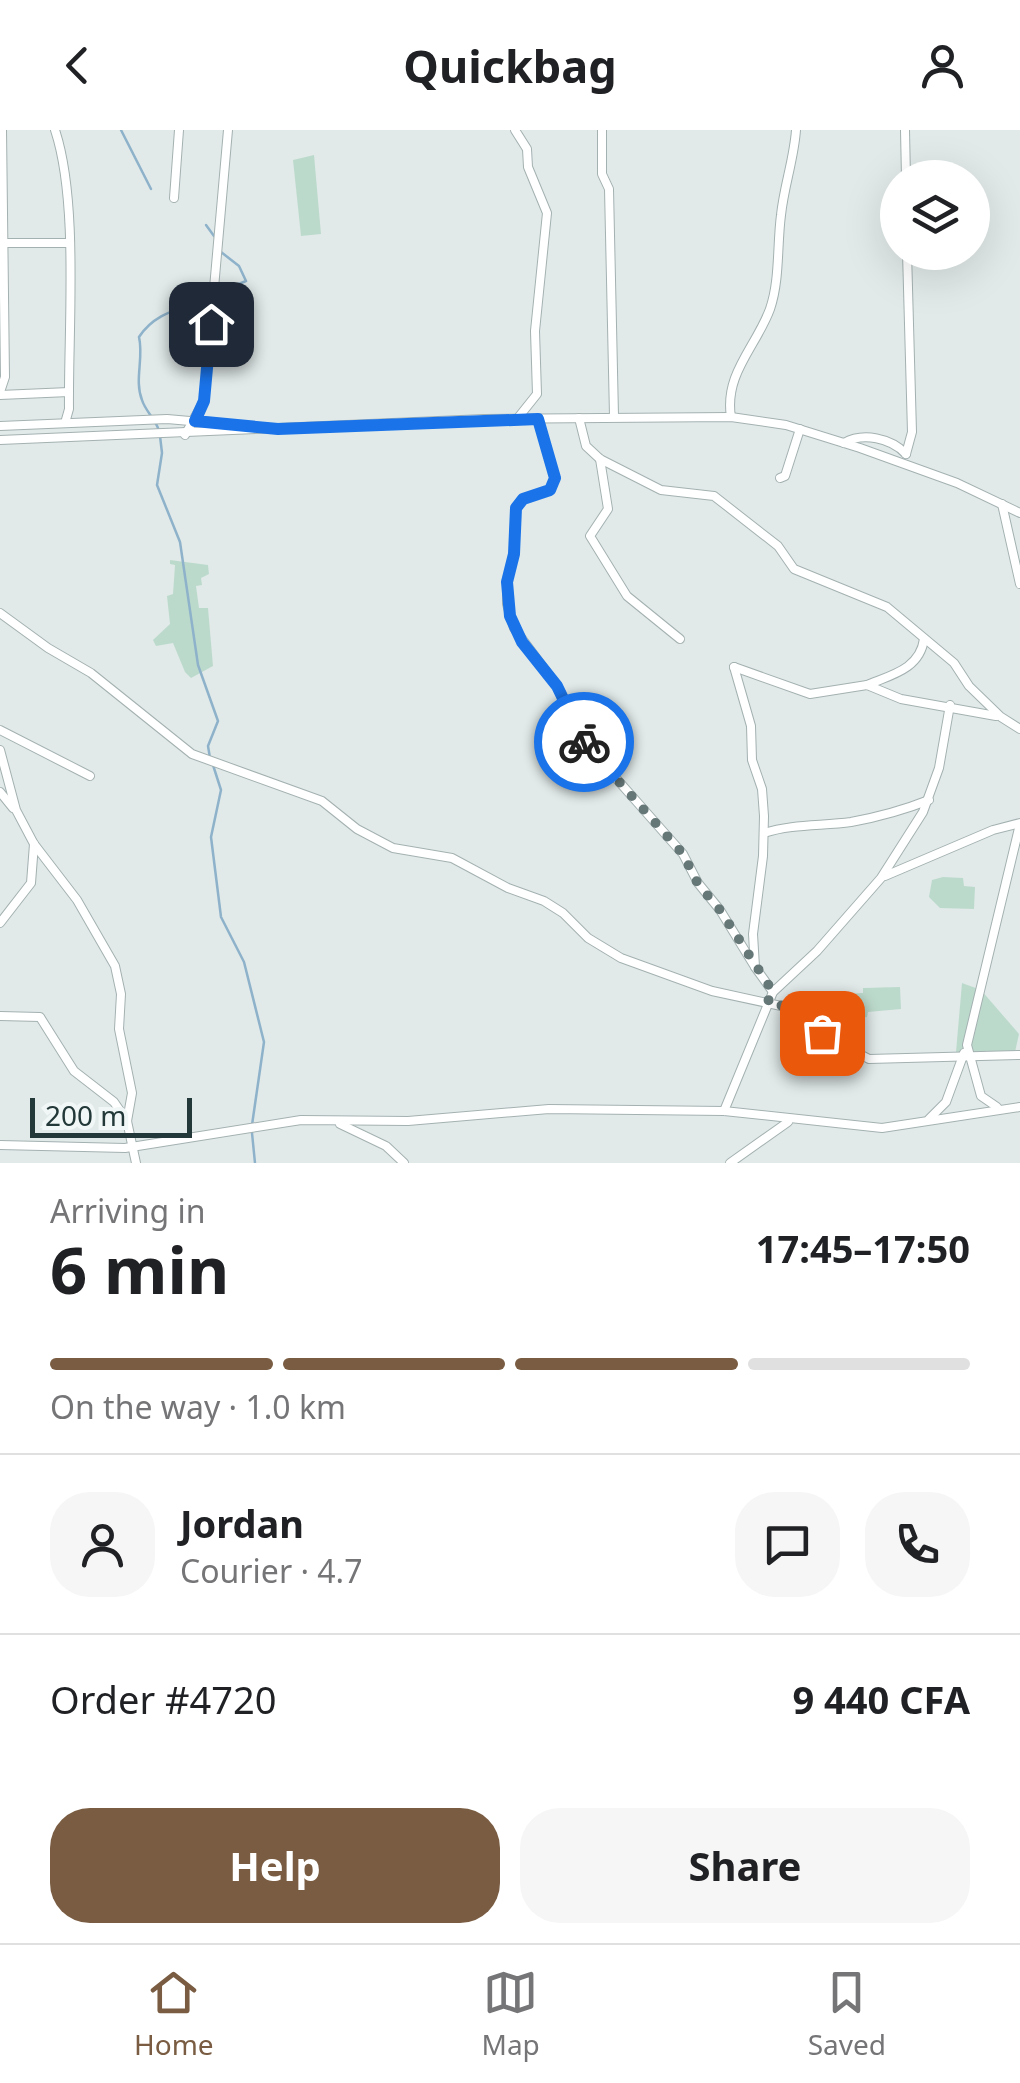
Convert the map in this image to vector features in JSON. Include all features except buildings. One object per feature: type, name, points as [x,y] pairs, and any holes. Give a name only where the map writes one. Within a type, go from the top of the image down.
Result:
[{"type":"street","points":[[2,130],[5,377],[0,393],[69,392]]},
{"type":"street","points":[[55,130],[64,159],[68,243],[69,392],[65,423]]},
{"type":"street","points":[[174,198],[179,130]]},
{"type":"street","points":[[184,434],[204,401],[228,130]]},
{"type":"street","points":[[515,130],[528,149],[528,168],[547,214],[534,331],[537,394],[517,419]]},
{"type":"street","points":[[602,130],[602,174],[609,189],[614,416]]},
{"type":"street","points":[[732,417],[731,384],[769,310],[774,291],[781,211],[794,158],[796,130]]},
{"type":"street","points":[[906,130],[906,160]]},
{"type":"street","points":[[2,243],[68,243]]},
{"type":"street","points":[[906,454],[912,432],[908,270]]},
{"type":"street","points":[[0,440],[517,419],[732,417],[800,429],[844,442],[919,469],[1020,513]]},
{"type":"street","points":[[579,418],[586,446],[600,460],[662,490],[722,500],[778,546],[794,569],[879,602],[954,663],[969,686],[1001,717],[1020,728]]},
{"type":"street","points":[[538,419],[555,478],[550,490],[523,499],[516,508],[514,554],[507,582],[507,604],[514,628],[557,686],[584,742],[683,854],[698,884],[720,910],[773,992]]},
{"type":"street","points":[[0,426],[195,421],[278,429]]},
{"type":"street","points":[[780,478],[785,476],[800,429]]},
{"type":"street","points":[[844,442],[857,435],[900,446],[919,469]]},
{"type":"street","points":[[600,460],[608,510],[590,536],[627,596],[680,639]]},
{"type":"street","points":[[1002,504],[1020,584]]},
{"type":"street","points":[[0,613],[91,673],[202,758],[300,791],[393,848],[455,860],[508,888],[544,901],[564,913],[588,938],[621,958],[675,980],[795,1008],[827,1038],[869,1059],[1020,1055]]},
{"type":"street","points":[[755,967],[753,934],[764,833],[762,789],[752,760],[751,726],[734,667],[810,694],[866,686],[908,668],[920,655],[924,640]]},
{"type":"street","points":[[866,686],[901,699],[1001,717]]},
{"type":"street","points":[[724,1111],[773,992],[817,951],[881,878],[929,800],[950,705]]},
{"type":"street","points":[[0,730],[90,776]]},
{"type":"street","points":[[0,750],[16,810],[34,844],[68,887],[116,966],[121,994],[119,1029],[132,1093],[128,1121],[136,1163]]},
{"type":"street","points":[[0,792],[16,810]]},
{"type":"street","points":[[764,833],[850,822],[898,812],[929,800]]},
{"type":"street","points":[[881,878],[993,830],[1020,824],[966,1057],[946,1102],[924,1122]]},
{"type":"street","points":[[0,923],[31,883],[34,844]]},
{"type":"street","points":[[0,1016],[40,1017],[74,1071],[114,1102],[128,1121]]},
{"type":"street","points":[[966,1057],[980,1096],[1004,1109]]},
{"type":"street","points":[[0,1146],[132,1146],[215,1136],[288,1121],[336,1122],[549,1109],[724,1111],[882,1128],[1020,1108]]},
{"type":"street","points":[[730,1163],[792,1120]]},
{"type":"street","points":[[336,1122],[386,1146],[404,1163]]},
{"type":"green space","points":[[314,155],[321,234],[301,236],[293,160]]},
{"type":"green space","points":[[170,560],[208,565],[209,574],[201,578],[202,585],[196,586],[199,608],[208,608],[213,666],[191,678],[173,643],[156,646],[153,640],[170,624],[167,596],[173,594],[175,565]]},
{"type":"green space","points":[[963,878],[964,886],[975,887],[974,909],[940,908],[929,897],[932,880]]},
{"type":"green space","points":[[962,983],[981,990],[1019,1034],[1015,1052],[956,1052]]},
{"type":"green space","points":[[900,987],[901,1009],[868,1012],[867,1017],[860,1018],[859,1001],[846,1001],[845,994],[863,993],[863,988]]},
{"type":"waterway","points":[[121,130],[151,189]]},
{"type":"waterway","points":[[206,225],[214,236]]},
{"type":"waterway","points":[[217,293],[246,281],[239,266],[221,252]]},
{"type":"waterway","points":[[158,428],[140,392],[139,337],[153,321],[210,297]]},
{"type":"waterway","points":[[160,436],[162,453],[157,485],[180,542],[198,665],[218,721],[208,746],[210,758]]},
{"type":"waterway","points":[[213,765],[221,790],[211,837],[221,917],[244,962],[264,1042],[252,1125]]},
{"type":"waterway","points":[[252,1133],[255,1163]]},
{"type":"way so far","points":[[584,742],[683,854],[698,884],[720,910],[773,992],[767,1003],[795,1008],[822,1033]]},
{"type":"route","points":[[211,324],[204,401],[195,421],[278,429],[538,419],[555,478],[550,490],[523,499],[516,508],[507,604],[514,628],[557,686],[584,742]]}]
